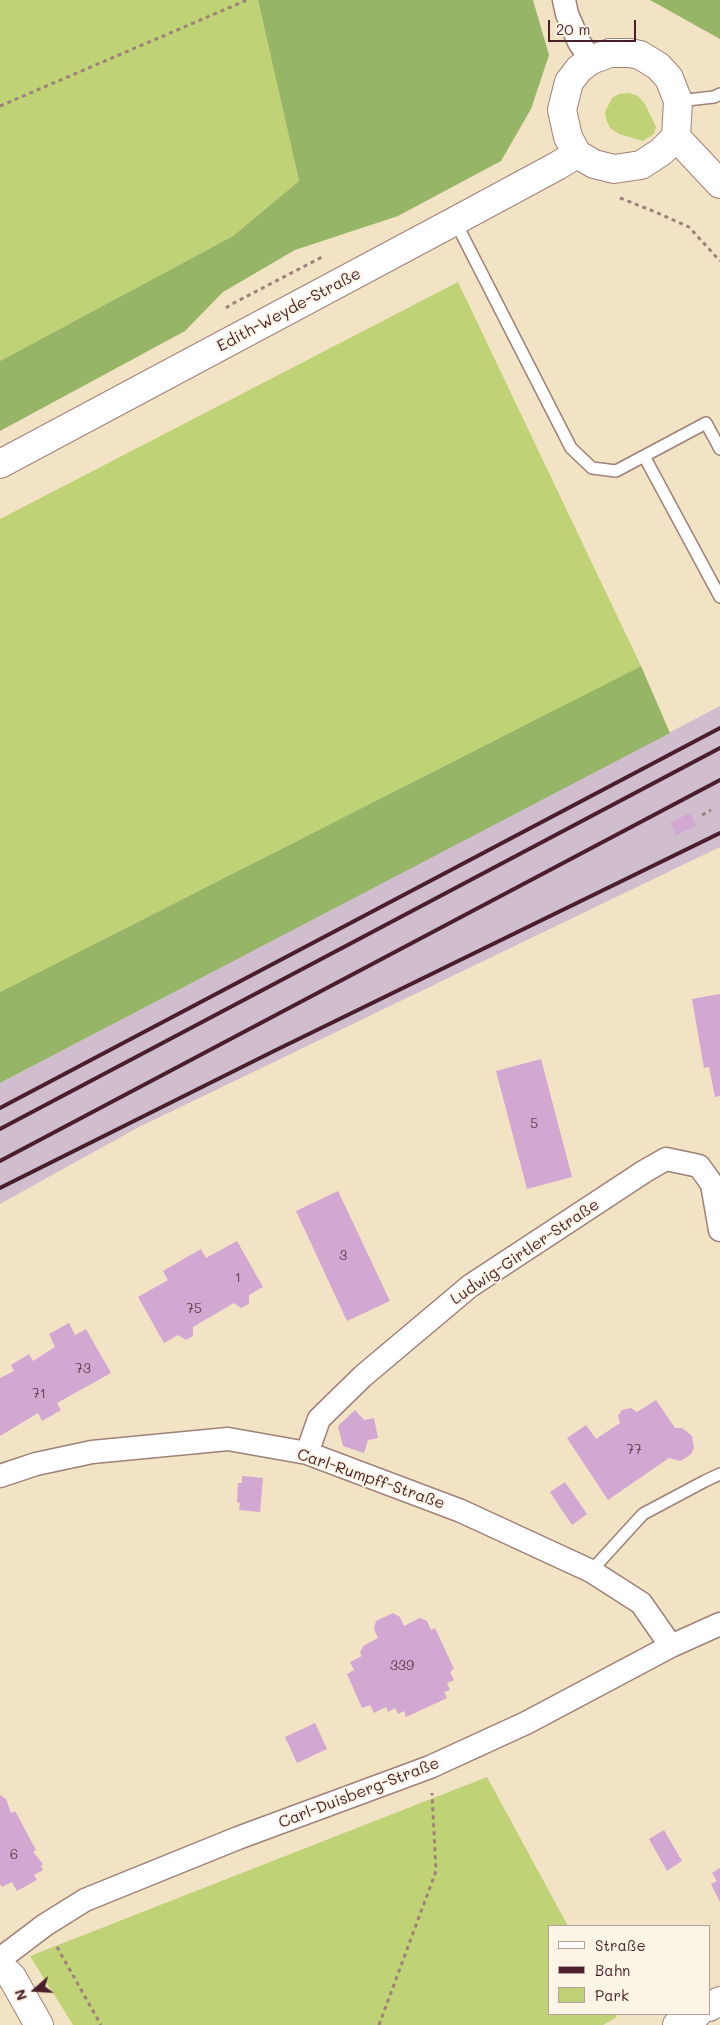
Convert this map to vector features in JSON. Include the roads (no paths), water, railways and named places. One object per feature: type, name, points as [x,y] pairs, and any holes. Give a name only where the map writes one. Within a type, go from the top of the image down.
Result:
[{"type":"street","points":[[564,0],[567,14],[591,60]]},
{"type":"street","points":[[610,53],[640,55],[658,66],[669,78],[678,101],[676,137],[661,152],[640,165],[614,169],[594,164],[577,154],[568,137],[562,110],[569,82],[579,69],[591,60],[610,53]]},
{"type":"street","points":[[676,137],[720,184]]},
{"type":"street","name":"Edith-Weyde-Straße","points":[[0,464],[577,154]]},
{"type":"street","name":"Ludwig-Girtler-Straße","points":[[307,1453],[319,1419],[363,1376],[470,1286],[666,1160],[698,1166],[712,1184],[720,1230]]},
{"type":"street","name":"Carl-Rumpff-Straße","points":[[0,1476],[36,1464],[92,1452],[228,1440],[307,1453],[461,1511],[592,1571],[641,1602],[672,1646]]},
{"type":"street","name":"Carl-Duisberg-Straße","points":[[0,1960],[44,1925],[85,1900],[238,1838],[430,1768],[526,1723],[672,1646],[720,1624]]},
{"type":"street","points":[[0,1966],[12,1977],[39,2025]]},
{"type":"street","points":[[677,2025],[695,2015]]},
{"type":"lane","points":[[678,101],[714,97],[720,94]]},
{"type":"lane","points":[[455,221],[571,448],[592,468],[616,471],[706,423],[720,449]]},
{"type":"lane","points":[[644,456],[720,596]]},
{"type":"lane","points":[[592,1571],[643,1514],[720,1474]]},
{"type":"railway","points":[[0,1108],[720,728]]},
{"type":"railway","points":[[0,1129],[720,748]]},
{"type":"railway","points":[[0,1161],[720,780]]},
{"type":"railway","points":[[0,1188],[272,1052],[720,833]]}]
